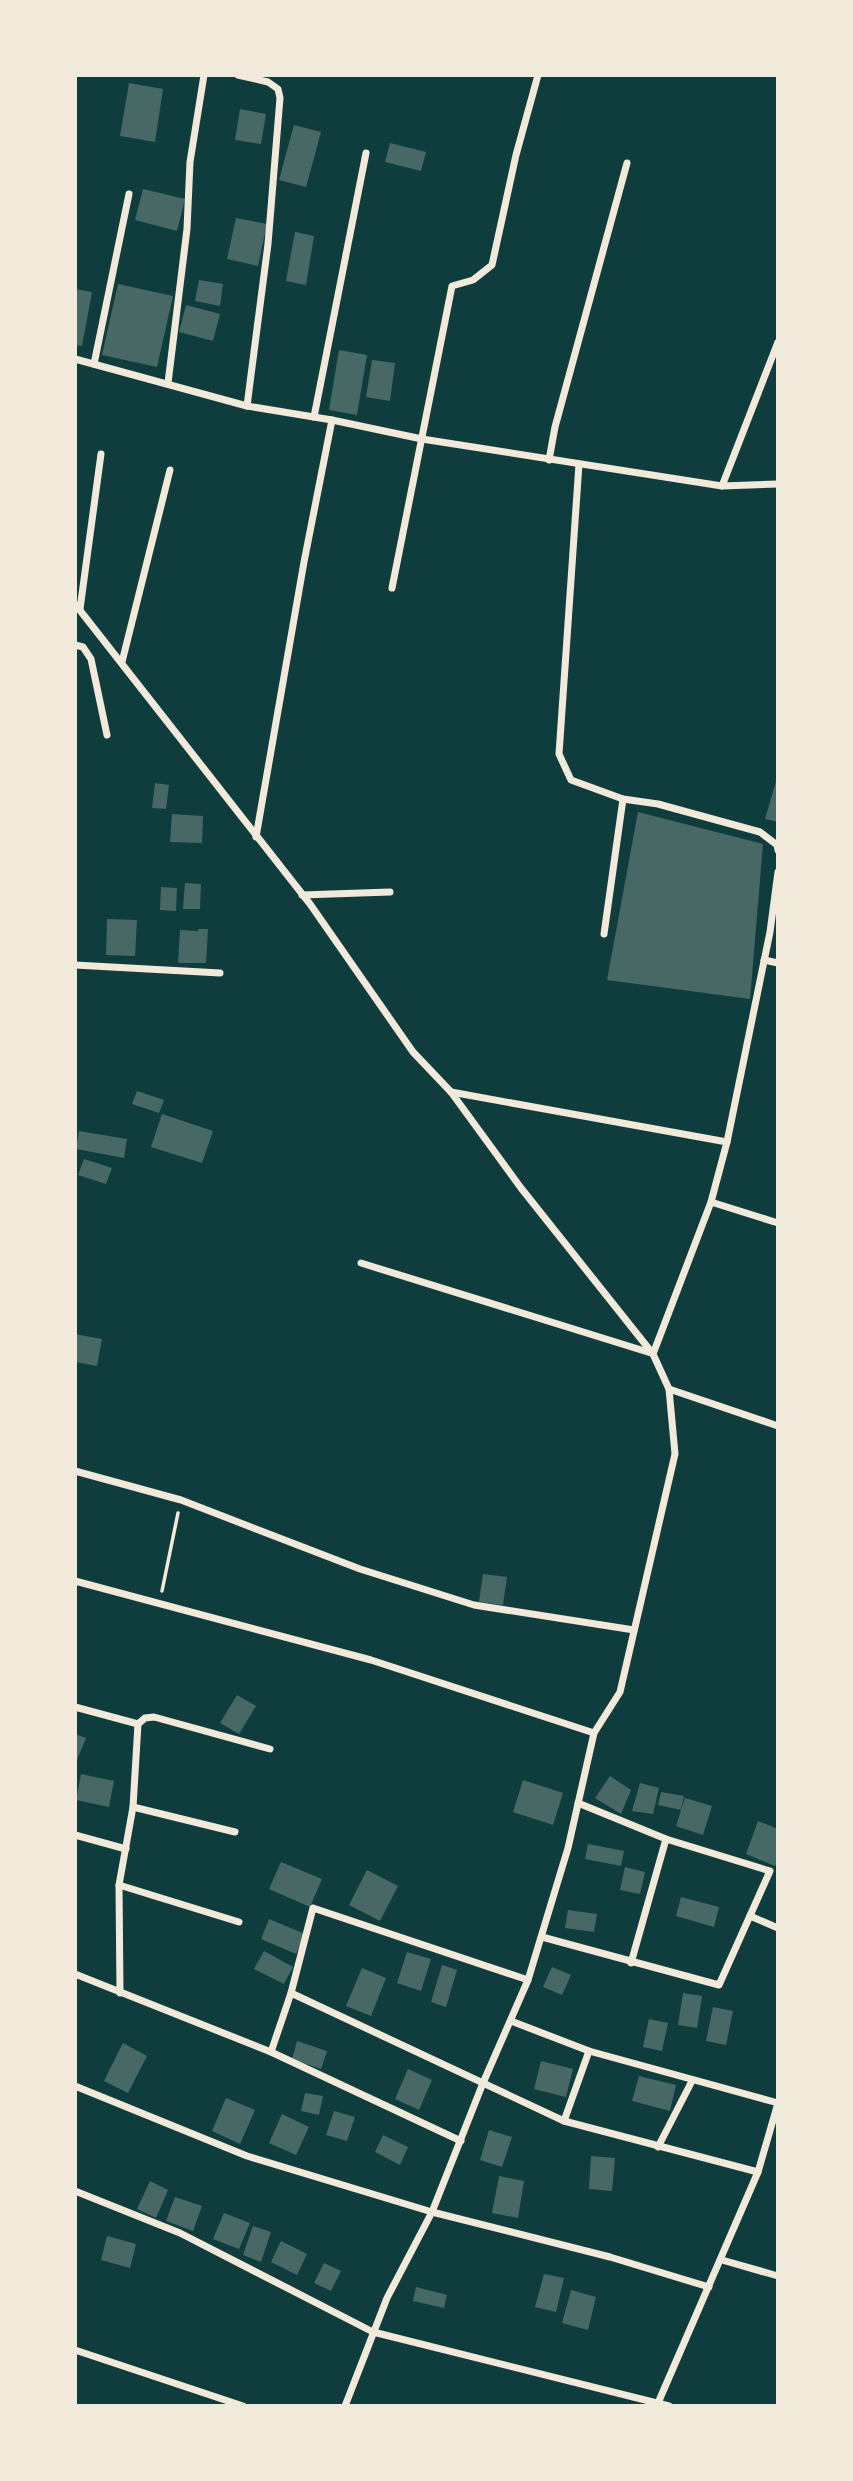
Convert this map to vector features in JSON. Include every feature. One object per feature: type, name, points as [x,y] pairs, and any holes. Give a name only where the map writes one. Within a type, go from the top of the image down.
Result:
[{"type":"street","points":[[168,383],[187,229],[190,162],[204,75]]},
{"type":"street","points":[[238,75],[268,82],[278,89],[280,98],[268,244],[247,406]]},
{"type":"street","points":[[392,588],[452,286],[473,280],[492,265],[516,155],[538,75]]},
{"type":"street","points":[[313,417],[366,153]]},
{"type":"street","points":[[550,460],[555,427],[627,163]]},
{"type":"street","points":[[94,364],[129,194]]},
{"type":"street","points":[[722,486],[778,342]]},
{"type":"street","points":[[75,359],[247,406],[422,439],[722,486],[778,484]]},
{"type":"street","points":[[256,836],[332,420]]},
{"type":"street","points":[[101,454],[78,606],[302,895],[412,1052],[450,1092],[653,1354],[668,1389],[675,1454],[620,1692],[594,1733],[568,1848],[528,1980],[483,2083],[432,2212],[387,2298],[345,2406]]},
{"type":"street","points":[[579,464],[559,754],[571,780],[623,799],[658,804],[760,832],[777,847]]},
{"type":"street","points":[[122,662],[170,470]]},
{"type":"street","points":[[75,645],[83,647],[91,659],[107,735]]},
{"type":"street","points":[[604,934],[623,799]]},
{"type":"street","points":[[653,1354],[711,1202],[727,1142],[764,960],[778,872]]},
{"type":"street","points":[[302,895],[390,892]]},
{"type":"street","points":[[764,960],[778,963]]},
{"type":"street","points":[[75,965],[220,973]]},
{"type":"street","points":[[450,1092],[727,1142]]},
{"type":"street","points":[[711,1202],[778,1223]]},
{"type":"street","points":[[361,1263],[653,1354]]},
{"type":"street","points":[[668,1389],[778,1426]]},
{"type":"street","points":[[75,1471],[181,1500],[360,1569],[474,1605],[634,1630]]},
{"type":"street","points":[[75,1581],[371,1660],[594,1733]]},
{"type":"street","points":[[75,1707],[138,1724]]},
{"type":"street","points":[[120,1993],[119,1885],[133,1807],[138,1724],[145,1718],[154,1717],[270,1749]]},
{"type":"street","points":[[541,1937],[719,1985],[770,1871],[666,1839],[578,1803]]},
{"type":"street","points":[[133,1807],[235,1832]]},
{"type":"street","points":[[75,1835],[125,1849]]},
{"type":"street","points":[[631,1963],[666,1839]]},
{"type":"street","points":[[119,1885],[239,1922]]},
{"type":"street","points":[[271,2052],[291,1993],[313,1908],[528,1980]]},
{"type":"street","points":[[750,1916],[778,1928]]},
{"type":"street","points":[[75,1974],[271,2052],[461,2141]]},
{"type":"street","points":[[291,1993],[564,2121],[758,2172]]},
{"type":"street","points":[[511,2021],[589,2051],[778,2103],[758,2172],[659,2403]]},
{"type":"street","points":[[564,2121],[589,2051]]},
{"type":"street","points":[[658,2147],[692,2081]]},
{"type":"street","points":[[75,2086],[247,2156],[432,2212],[611,2257],[709,2287]]},
{"type":"street","points":[[75,2191],[180,2233],[373,2332],[669,2406]]},
{"type":"street","points":[[722,2260],[778,2276]]},
{"type":"street","points":[[75,2350],[243,2406]]},
{"type":"path","points":[[159,1604],[181,1500]]},
{"type":"building","points":[[129,83],[163,89],[155,142],[120,136]]},
{"type":"building","points":[[240,109],[266,114],[261,144],[235,140]]},
{"type":"building","points":[[294,125],[321,132],[306,187],[279,180]]},
{"type":"building","points":[[390,143],[426,152],[421,171],[385,162]]},
{"type":"building","points":[[143,189],[185,199],[177,231],[135,220]]},
{"type":"building","points":[[236,218],[267,224],[258,266],[227,259]]},
{"type":"building","points":[[295,232],[314,236],[306,285],[286,281]]},
{"type":"building","points":[[199,280],[223,284],[220,306],[195,301]]},
{"type":"building","points":[[118,284],[173,296],[157,367],[102,355]]},
{"type":"building","points":[[75,289],[92,292],[82,346],[75,345]]},
{"type":"building","points":[[186,305],[220,314],[213,341],[179,332]]},
{"type":"building","points":[[339,350],[367,355],[357,415],[329,410]]},
{"type":"building","points":[[372,360],[395,363],[390,401],[366,397]]},
{"type":"building","points":[[778,778],[778,822],[765,819]]},
{"type":"building","points":[[155,783],[169,785],[166,809],[152,808]]},
{"type":"building","points":[[638,812],[763,844],[750,999],[607,980]]},
{"type":"building","points":[[172,814],[203,816],[202,843],[170,842]]},
{"type":"building","points":[[185,883],[201,884],[200,909],[183,909]]},
{"type":"building","points":[[161,887],[177,888],[176,911],[160,910]]},
{"type":"building","points":[[107,919],[137,920],[135,956],[106,955]]},
{"type":"building","points":[[208,929],[206,963],[178,963],[180,930]]},
{"type":"building","points":[[137,1091],[164,1100],[159,1113],[132,1104]]},
{"type":"building","points":[[162,1114],[213,1131],[202,1163],[151,1147]]},
{"type":"building","points":[[79,1131],[127,1139],[124,1158],[76,1149]]},
{"type":"building","points":[[84,1159],[112,1168],[106,1184],[78,1175]]},
{"type":"building","points":[[75,1334],[102,1339],[97,1366],[75,1362]]},
{"type":"building","points":[[483,1574],[507,1577],[503,1605],[479,1602]]},
{"type":"building","points":[[237,1695],[256,1706],[239,1734],[220,1723]]},
{"type":"building","points":[[75,1734],[86,1738],[75,1765]]},
{"type":"building","points":[[81,1774],[114,1781],[109,1807],[76,1800]]},
{"type":"building","points":[[610,1776],[631,1790],[621,1814],[595,1798]]},
{"type":"building","points":[[523,1780],[563,1793],[553,1825],[513,1812]]},
{"type":"building","points":[[640,1783],[659,1788],[653,1814],[632,1811]]},
{"type":"building","points":[[661,1792],[684,1796],[681,1810],[658,1805]]},
{"type":"building","points":[[685,1798],[712,1806],[703,1835],[676,1826]]},
{"type":"building","points":[[758,1821],[778,1829],[778,1859],[775,1866],[746,1854]]},
{"type":"building","points":[[588,1844],[624,1851],[621,1866],[585,1859]]},
{"type":"building","points":[[281,1862],[322,1879],[310,1907],[269,1889]]},
{"type":"building","points":[[625,1867],[645,1872],[640,1894],[620,1890]]},
{"type":"building","points":[[367,1870],[398,1886],[380,1921],[349,1905]]},
{"type":"building","points":[[681,1897],[719,1907],[714,1927],[676,1916]]},
{"type":"building","points":[[568,1910],[597,1914],[594,1932],[565,1928]]},
{"type":"building","points":[[269,1919],[305,1934],[296,1954],[261,1939]]},
{"type":"building","points":[[264,1951],[293,1967],[284,1984],[254,1969]]},
{"type":"building","points":[[407,1952],[431,1959],[421,1991],[397,1983]]},
{"type":"building","points":[[442,1965],[457,1970],[446,2007],[431,2002]]},
{"type":"building","points":[[552,1967],[571,1975],[562,1995],[543,1987]]},
{"type":"building","points":[[362,1968],[386,1978],[371,2016],[346,2006]]},
{"type":"building","points":[[683,1993],[702,1996],[697,2028],[678,2025]]},
{"type":"building","points":[[713,2007],[733,2011],[726,2045],[706,2041]]},
{"type":"building","points":[[649,2019],[668,2023],[662,2051],[643,2047]]},
{"type":"building","points":[[297,2041],[327,2051],[321,2069],[292,2059]]},
{"type":"building","points":[[123,2043],[147,2056],[128,2093],[104,2081]]},
{"type":"building","points":[[541,2061],[573,2069],[566,2097],[534,2089]]},
{"type":"building","points":[[408,2069],[432,2080],[419,2110],[395,2099]]},
{"type":"building","points":[[639,2076],[676,2085],[670,2111],[632,2101]]},
{"type":"building","points":[[305,2093],[323,2096],[319,2115],[301,2111]]},
{"type":"building","points":[[226,2098],[255,2110],[240,2144],[212,2131]]},
{"type":"building","points":[[334,2111],[355,2117],[347,2141],[326,2135]]},
{"type":"building","points":[[282,2114],[309,2127],[296,2155],[269,2143]]},
{"type":"building","points":[[489,2130],[512,2137],[502,2167],[480,2160]]},
{"type":"building","points":[[383,2135],[408,2147],[400,2165],[375,2152]]},
{"type":"building","points":[[591,2156],[615,2158],[612,2191],[589,2189]]},
{"type":"building","points":[[499,2176],[524,2181],[518,2218],[492,2213]]},
{"type":"building","points":[[150,2181],[168,2190],[156,2218],[137,2209]]},
{"type":"building","points":[[175,2197],[202,2206],[193,2231],[166,2221]]},
{"type":"building","points":[[224,2213],[250,2223],[239,2249],[213,2239]]},
{"type":"building","points":[[253,2226],[271,2232],[261,2262],[243,2255]]},
{"type":"building","points":[[107,2236],[136,2244],[130,2268],[101,2260]]},
{"type":"building","points":[[281,2241],[307,2254],[297,2275],[271,2262]]},
{"type":"building","points":[[324,2263],[341,2271],[331,2291],[314,2283]]},
{"type":"building","points":[[544,2274],[564,2278],[556,2312],[535,2307]]},
{"type":"building","points":[[416,2287],[447,2295],[444,2308],[413,2301]]},
{"type":"building","points":[[571,2290],[596,2297],[588,2330],[562,2323]]}]
